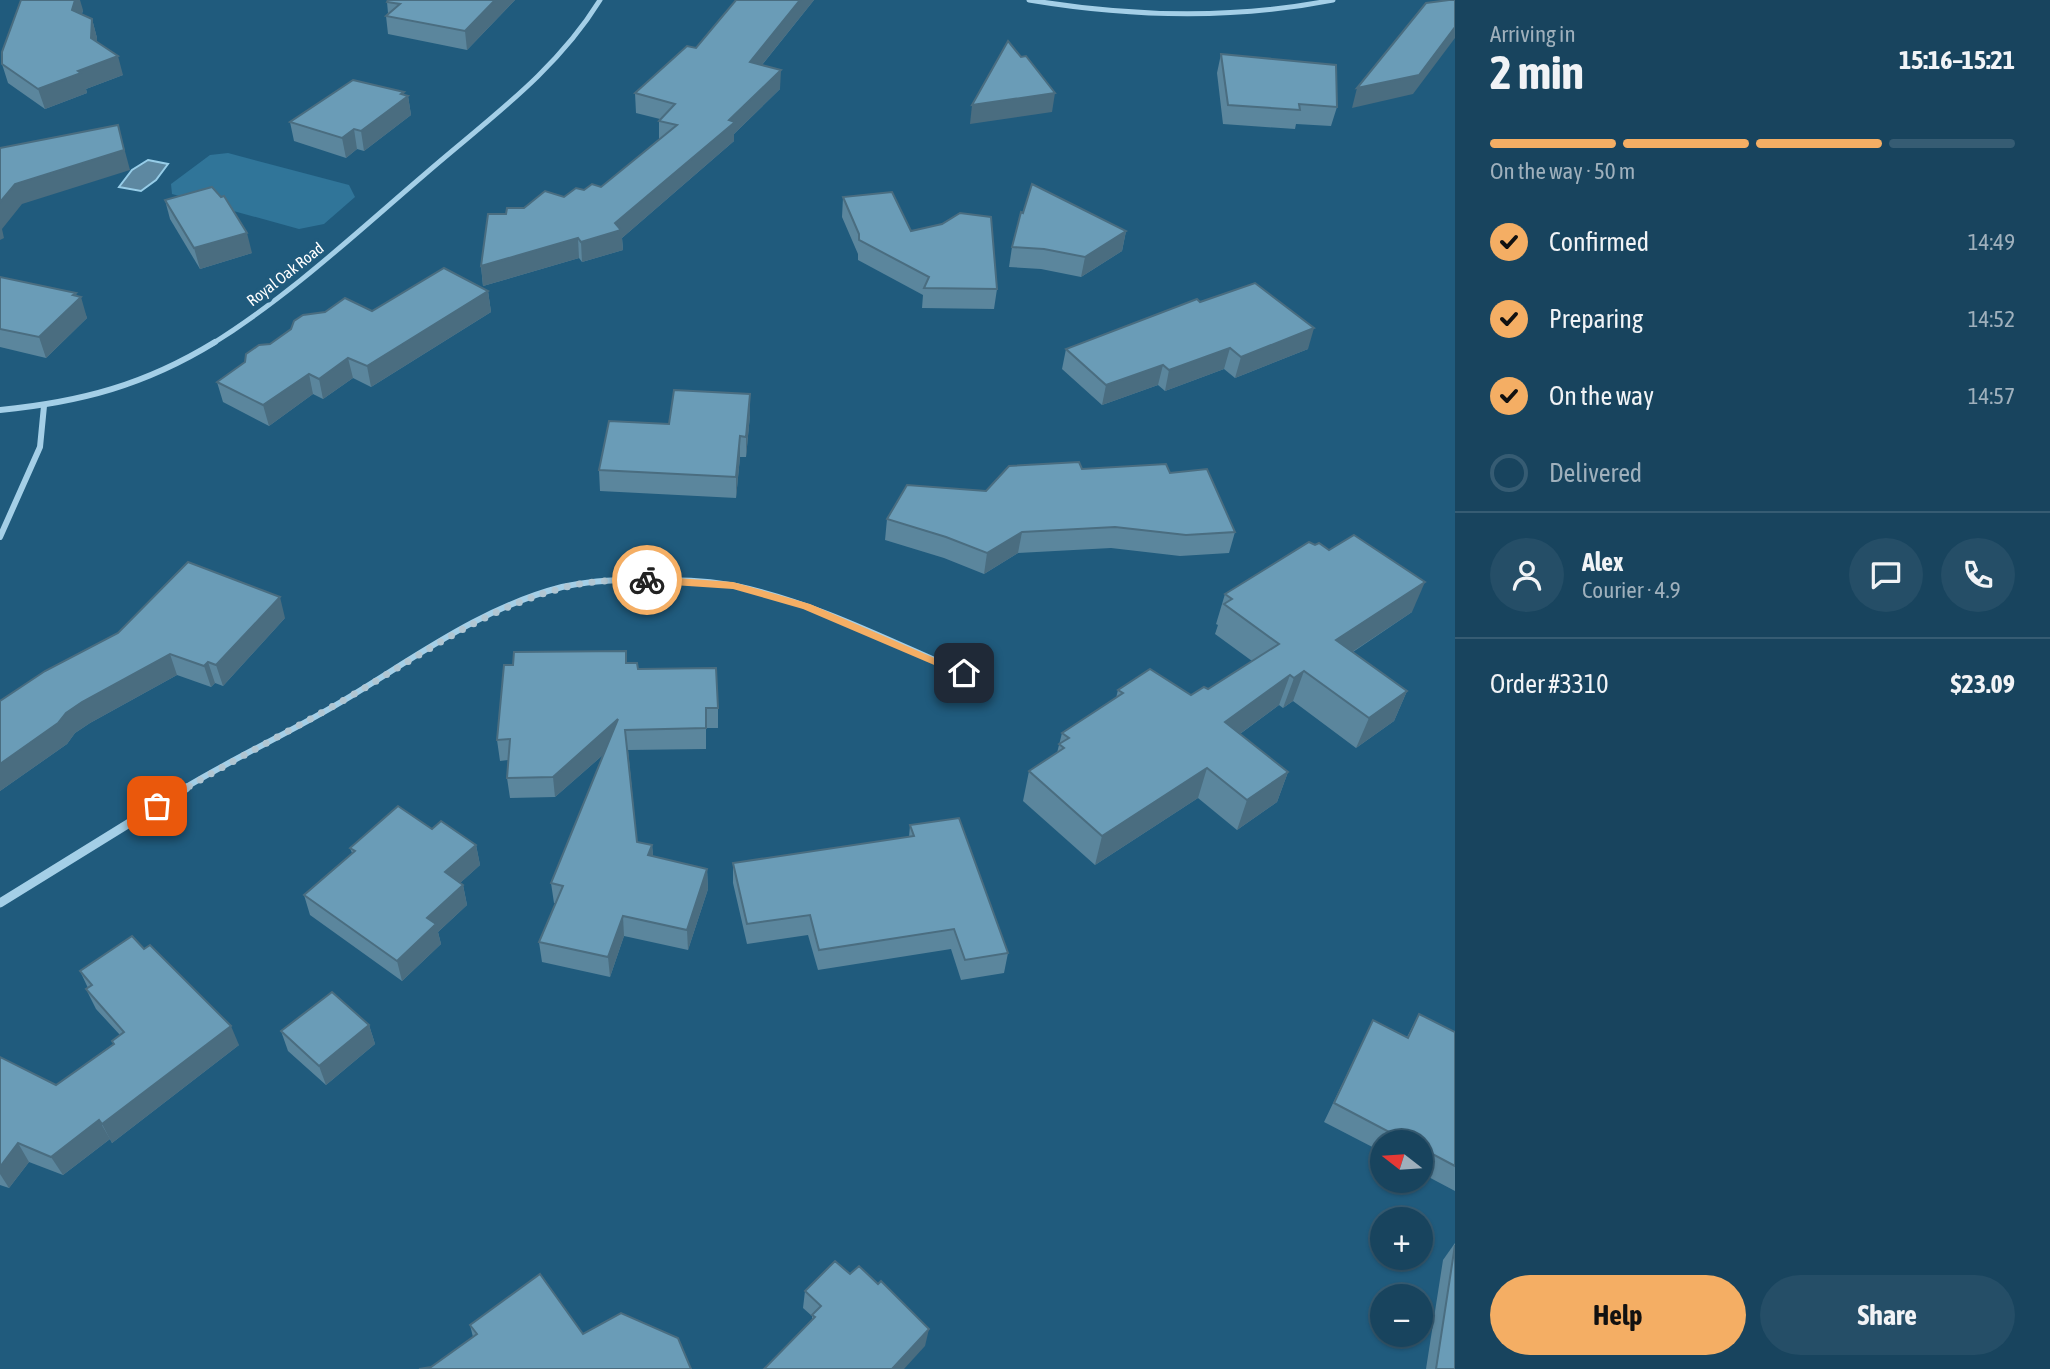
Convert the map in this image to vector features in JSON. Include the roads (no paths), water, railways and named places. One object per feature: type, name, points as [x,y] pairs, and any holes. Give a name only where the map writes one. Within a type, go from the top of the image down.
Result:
[{"type":"street","name":"Royal Oak Road","points":[[0,410],[44,406],[107,393],[153,376],[193,355],[253,317],[319,266],[530,85],[586,24],[600,0]]},
{"type":"street","points":[[1029,0],[1099,9],[1261,13],[1333,0]]},
{"type":"street","points":[[0,537],[40,447],[44,406]]},
{"type":"street","points":[[0,904],[225,764],[338,704],[438,643],[507,608],[563,587],[611,580],[733,585],[806,607],[964,673]]}]
